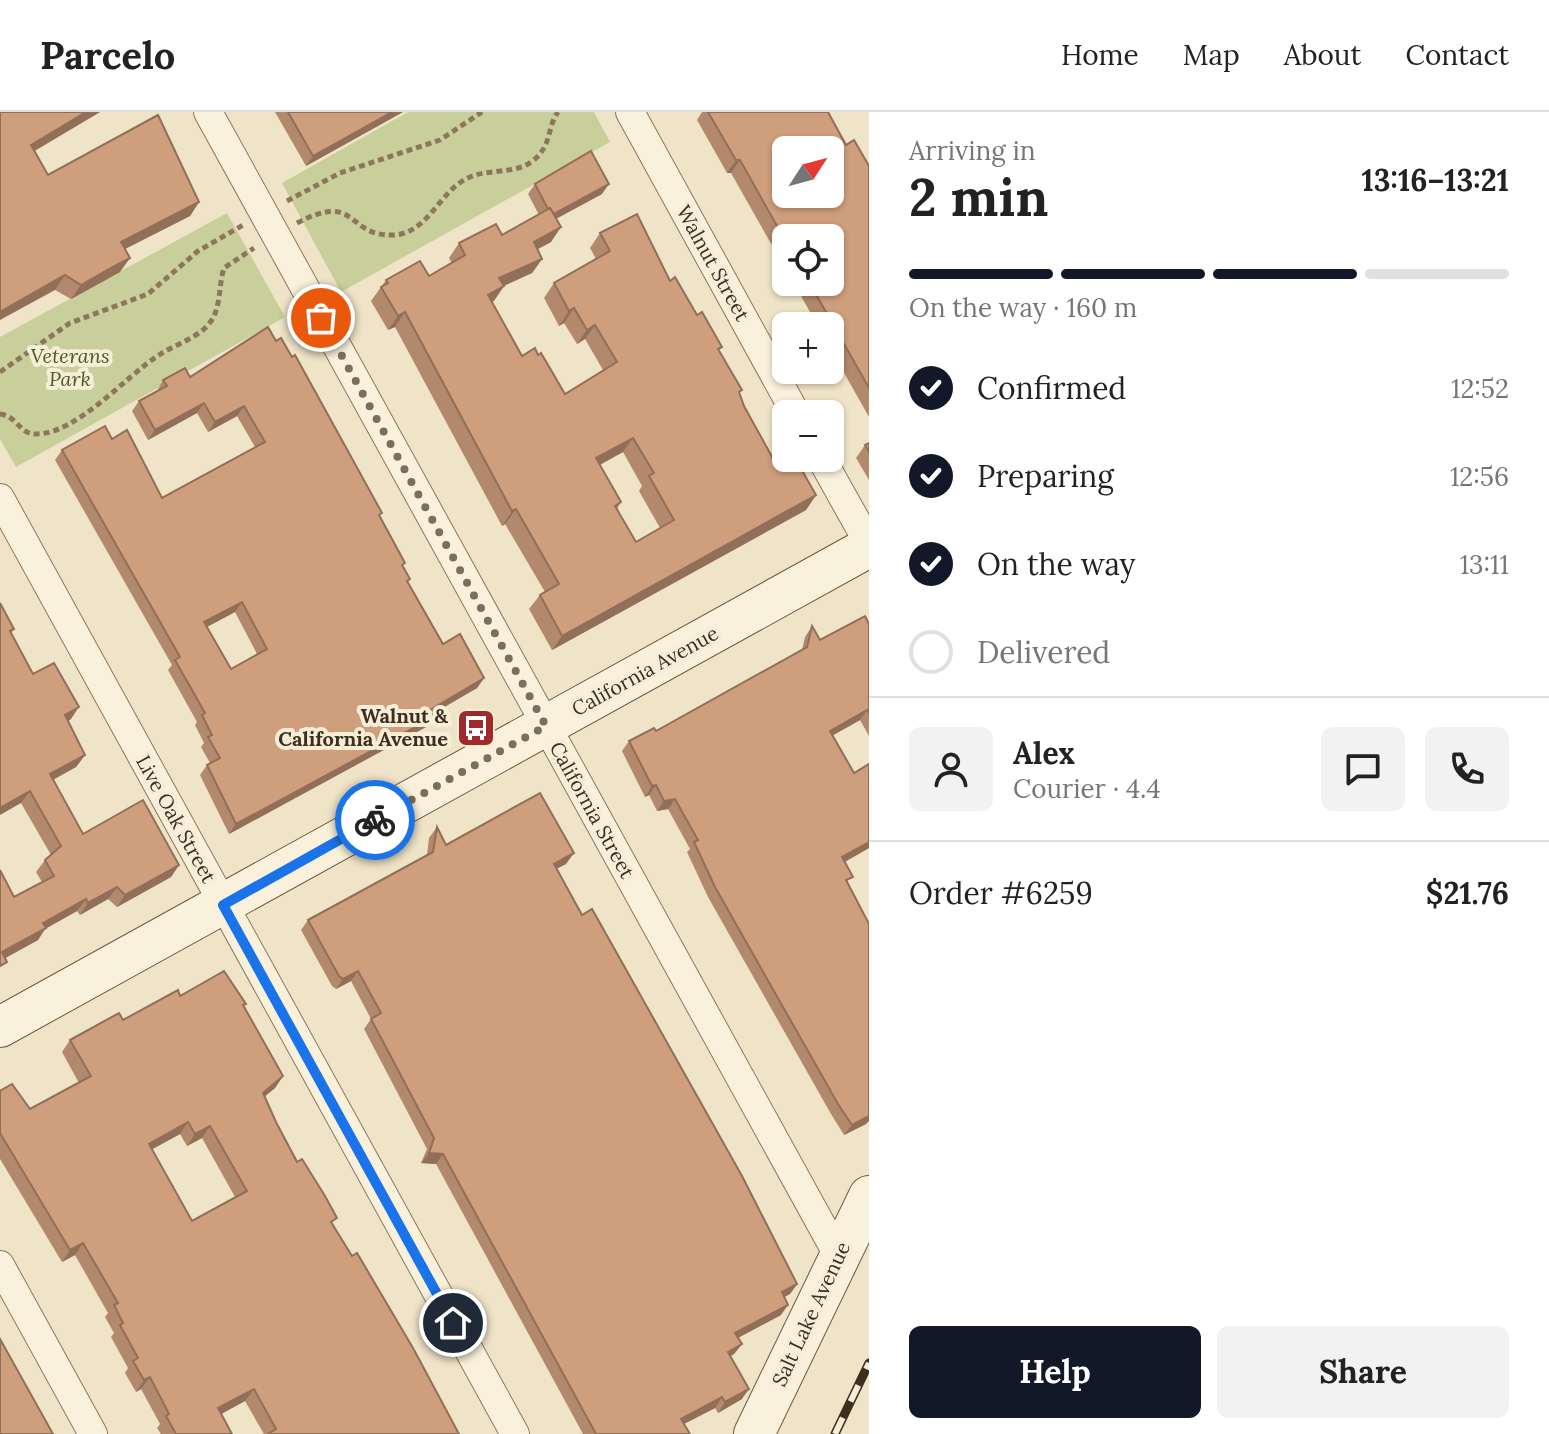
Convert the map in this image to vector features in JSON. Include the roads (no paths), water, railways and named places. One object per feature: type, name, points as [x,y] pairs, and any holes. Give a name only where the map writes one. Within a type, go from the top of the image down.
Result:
[{"type":"street","name":"California Street","points":[[208,112],[838,1255]]},
{"type":"street","name":"Walnut Street","points":[[630,112],[788,400]]},
{"type":"street","points":[[829,472],[869,546]]},
{"type":"street","name":"Live Oak Street","points":[[0,498],[515,1434]]},
{"type":"street","name":"California Avenue","points":[[0,1027],[869,546]]},
{"type":"street","name":"Salt Lake Avenue","points":[[754,1434],[869,1196]]},
{"type":"street","points":[[0,1265],[93,1434]]},
{"type":"railway","points":[[835,1434],[869,1363]]},
{"type":"place","name":"Walnut & California Avenue","points":[[476,728]]},
{"type":"park label","name":"Veterans Park","points":[[70,368]]}]
